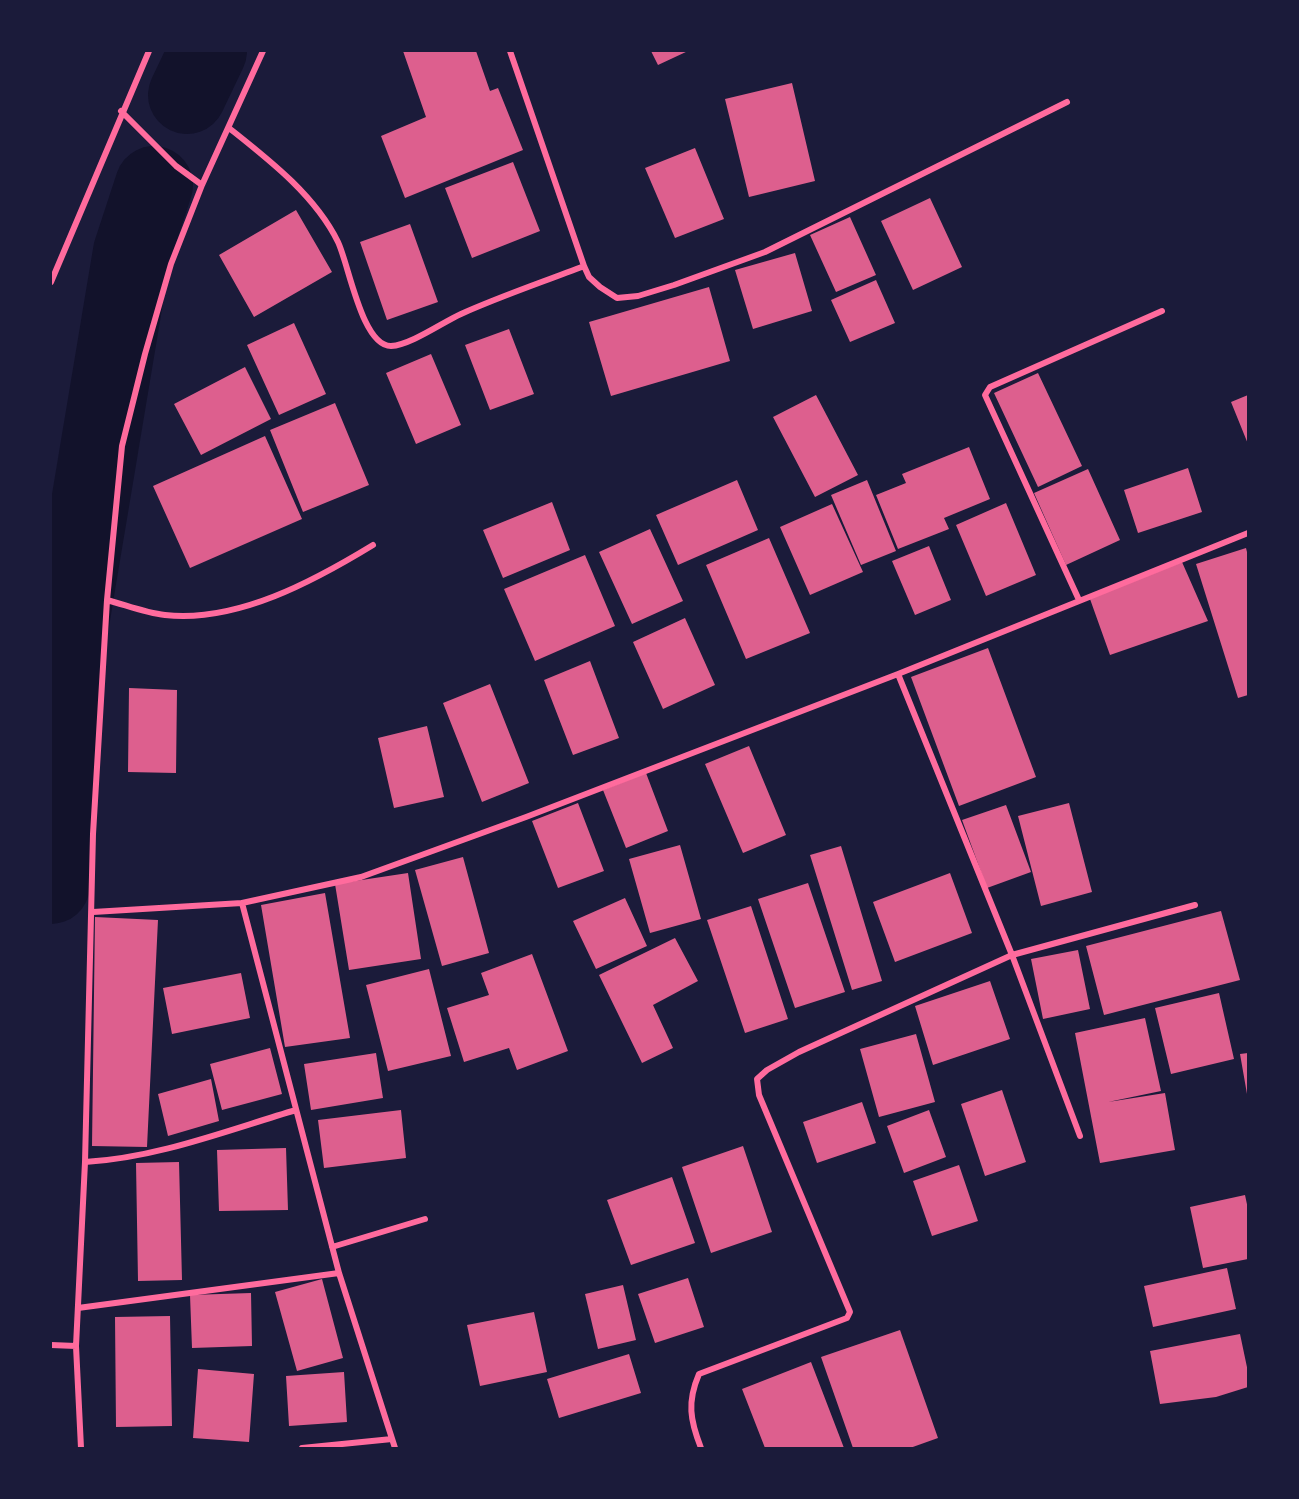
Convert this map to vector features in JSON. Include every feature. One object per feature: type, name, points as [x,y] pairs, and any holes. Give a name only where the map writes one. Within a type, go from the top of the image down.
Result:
[{"type":"street","points":[[51,282],[149,51]]},
{"type":"street","points":[[81,1448],[76,1346],[85,1162],[93,912],[93,834],[107,600],[122,446],[171,264],[202,185],[263,51]]},
{"type":"street","points":[[510,51],[584,266],[589,277],[617,298],[638,296],[674,285],[765,252],[1067,102]]},
{"type":"street","points":[[122,111],[176,165],[202,185]]},
{"type":"street","points":[[229,128],[273,164],[318,212],[337,241],[362,317],[375,339],[383,344],[400,344],[462,314],[584,266]]},
{"type":"street","points":[[1079,600],[985,395],[990,387],[1162,311]]},
{"type":"street","points":[[93,912],[242,903],[361,877],[526,817],[898,674],[1248,533]]},
{"type":"street","points":[[107,600],[165,615],[197,614],[234,608],[276,596],[318,578],[373,545]]},
{"type":"street","points":[[898,674],[1012,955],[1080,1136]]},
{"type":"street","points":[[242,903],[339,1273],[395,1448]]},
{"type":"street","points":[[701,1448],[692,1427],[690,1395],[699,1374],[847,1318],[850,1312],[759,1095],[757,1079],[767,1070],[800,1052],[1012,955],[1195,905]]},
{"type":"street","points":[[85,1162],[114,1160],[156,1151],[296,1110]]},
{"type":"street","points":[[333,1247],[425,1219]]},
{"type":"street","points":[[78,1308],[339,1273]]},
{"type":"street","points":[[51,1345],[76,1346]]},
{"type":"street","points":[[302,1448],[392,1439]]},
{"type":"building","points":[[403,51],[476,51],[490,91],[498,88],[523,150],[405,198],[381,136],[426,117]]},
{"type":"building","points":[[651,51],[688,51],[658,65]]},
{"type":"building","points":[[792,83],[815,181],[749,197],[725,99]]},
{"type":"building","points":[[695,148],[724,219],[675,238],[645,168]]},
{"type":"building","points":[[513,162],[540,231],[472,258],[445,188]]},
{"type":"building","points":[[930,198],[962,267],[913,290],[881,221]]},
{"type":"building","points":[[296,210],[332,272],[254,317],[219,255]]},
{"type":"building","points":[[850,217],[876,275],[836,292],[810,235]]},
{"type":"building","points":[[410,224],[438,302],[387,320],[360,242]]},
{"type":"building","points":[[795,253],[812,311],[753,329],[735,270]]},
{"type":"building","points":[[876,280],[895,323],[850,342],[831,300]]},
{"type":"building","points":[[709,287],[730,361],[611,396],[589,322]]},
{"type":"building","points":[[294,323],[326,394],[279,415],[247,345]]},
{"type":"building","points":[[509,329],[534,394],[490,410],[465,345]]},
{"type":"building","points":[[431,354],[461,425],[416,444],[386,373]]},
{"type":"building","points":[[245,367],[271,419],[201,455],[174,404]]},
{"type":"building","points":[[1038,373],[1082,466],[1038,487],[994,393]]},
{"type":"building","points":[[816,395],[858,475],[815,497],[773,417]]},
{"type":"building","points":[[1248,395],[1248,444],[1231,402]]},
{"type":"building","points":[[335,403],[369,485],[303,512],[270,430]]},
{"type":"building","points":[[265,436],[302,519],[190,568],[153,486]]},
{"type":"building","points":[[969,447],[990,499],[944,518],[949,529],[898,549],[876,495],[906,483],[902,474]]},
{"type":"building","points":[[1188,468],[1202,512],[1138,533],[1124,490]]},
{"type":"building","points":[[1088,469],[1120,540],[1066,565],[1034,493]]},
{"type":"building","points":[[737,480],[758,530],[678,565],[656,515]]},
{"type":"building","points":[[867,480],[896,551],[861,565],[831,495]]},
{"type":"building","points":[[552,502],[570,550],[503,578],[483,530]]},
{"type":"building","points":[[1006,503],[1036,575],[986,596],[956,525]]},
{"type":"building","points":[[832,504],[863,572],[810,595],[780,527]]},
{"type":"building","points":[[650,529],[683,601],[632,624],[599,552]]},
{"type":"building","points":[[769,538],[810,633],[746,659],[706,565]]},
{"type":"building","points":[[929,546],[951,600],[915,615],[892,561]]},
{"type":"building","points":[[1246,548],[1248,556],[1248,695],[1238,698],[1196,564]]},
{"type":"building","points":[[585,555],[615,626],[535,661],[504,589]]},
{"type":"building","points":[[1182,562],[1208,621],[1110,655],[1090,599]]},
{"type":"building","points":[[685,618],[715,685],[663,709],[633,642]]},
{"type":"building","points":[[988,648],[1036,777],[959,806],[911,677]]},
{"type":"building","points":[[590,661],[619,738],[573,755],[544,680]]},
{"type":"building","points":[[490,684],[529,783],[482,802],[443,703]]},
{"type":"building","points":[[129,688],[177,690],[176,773],[128,772]]},
{"type":"building","points":[[427,726],[444,797],[394,808],[378,738]]},
{"type":"building","points":[[749,746],[786,835],[743,853],[705,764]]},
{"type":"building","points":[[646,773],[668,831],[626,848],[603,790]]},
{"type":"building","points":[[578,803],[604,871],[558,888],[532,821]]},
{"type":"building","points":[[1069,803],[1092,892],[1041,906],[1018,816]]},
{"type":"building","points":[[1006,805],[1031,872],[987,888],[962,820]]},
{"type":"building","points":[[680,845],[701,919],[650,933],[629,859]]},
{"type":"building","points":[[841,846],[882,981],[852,990],[810,855]]},
{"type":"building","points":[[463,857],[489,953],[442,966],[415,870]]},
{"type":"building","points":[[408,873],[421,959],[349,970],[335,884]]},
{"type":"building","points":[[950,873],[972,933],[895,962],[873,902]]},
{"type":"building","points":[[808,883],[845,992],[795,1008],[758,899]]},
{"type":"building","points":[[325,893],[350,1038],[285,1047],[261,905]]},
{"type":"building","points":[[625,898],[647,946],[596,969],[573,921]]},
{"type":"building","points":[[751,906],[788,1019],[745,1033],[707,920]]},
{"type":"building","points":[[1221,911],[1240,980],[1104,1015],[1086,946]]},
{"type":"building","points":[[95,917],[158,920],[147,1147],[92,1146]]},
{"type":"building","points":[[675,938],[698,981],[653,1005],[673,1048],[642,1063],[599,975]]},
{"type":"building","points":[[1078,950],[1090,1009],[1043,1019],[1031,959]]},
{"type":"building","points":[[532,954],[568,1051],[517,1070],[509,1048],[464,1062],[447,1008],[489,995],[481,973]]},
{"type":"building","points":[[429,969],[451,1056],[388,1071],[366,985]]},
{"type":"building","points":[[241,973],[250,1018],[172,1034],[163,988]]},
{"type":"building","points":[[990,981],[1010,1039],[933,1065],[915,1006]]},
{"type":"building","points":[[1219,993],[1234,1059],[1171,1074],[1155,1008]]},
{"type":"building","points":[[1145,1018],[1161,1091],[1108,1102],[1165,1093],[1175,1150],[1100,1163],[1075,1033]]},
{"type":"building","points":[[916,1034],[935,1102],[879,1117],[860,1049]]},
{"type":"building","points":[[270,1048],[282,1094],[222,1110],[210,1064]]},
{"type":"building","points":[[376,1053],[383,1098],[311,1110],[304,1064]]},
{"type":"building","points":[[1248,1053],[1248,1094],[1247,1094],[1240,1054]]},
{"type":"building","points":[[211,1079],[219,1121],[168,1136],[158,1094]]},
{"type":"building","points":[[1002,1090],[1026,1162],[985,1176],[961,1104]]},
{"type":"building","points":[[862,1102],[876,1143],[817,1163],[803,1122]]},
{"type":"building","points":[[401,1110],[406,1158],[324,1168],[318,1120]]},
{"type":"building","points":[[929,1110],[946,1157],[904,1173],[887,1126]]},
{"type":"building","points":[[743,1146],[772,1232],[711,1253],[682,1167]]},
{"type":"building","points":[[286,1148],[288,1210],[219,1211],[217,1150]]},
{"type":"building","points":[[179,1162],[182,1280],[138,1281],[136,1163]]},
{"type":"building","points":[[959,1165],[978,1221],[932,1236],[913,1181]]},
{"type":"building","points":[[672,1177],[695,1243],[631,1265],[607,1200]]},
{"type":"building","points":[[1245,1195],[1248,1209],[1248,1259],[1203,1268],[1190,1207]]},
{"type":"building","points":[[1227,1268],[1236,1309],[1153,1327],[1144,1286]]},
{"type":"building","points":[[688,1278],[704,1327],[655,1343],[638,1294]]},
{"type":"building","points":[[322,1279],[343,1358],[297,1371],[275,1292]]},
{"type":"building","points":[[623,1285],[636,1340],[598,1349],[585,1294]]},
{"type":"building","points":[[251,1293],[252,1346],[192,1348],[190,1295]]},
{"type":"building","points":[[534,1312],[547,1372],[480,1386],[467,1325]]},
{"type":"building","points":[[170,1316],[172,1426],[116,1427],[115,1317]]},
{"type":"building","points":[[900,1330],[938,1438],[910,1448],[853,1448],[821,1357]]},
{"type":"building","points":[[1240,1334],[1248,1372],[1248,1387],[1216,1397],[1160,1404],[1150,1351]]},
{"type":"building","points":[[629,1354],[641,1393],[559,1418],[547,1379]]},
{"type":"building","points":[[811,1362],[844,1448],[765,1448],[742,1389]]},
{"type":"building","points":[[198,1369],[254,1374],[249,1442],[193,1438]]},
{"type":"building","points":[[344,1372],[347,1422],[289,1426],[286,1376]]},
{"type":"waterway","points":[[187,95],[208,51]]},
{"type":"waterway","points":[[51,885],[65,653],[132,252],[154,185]]}]
